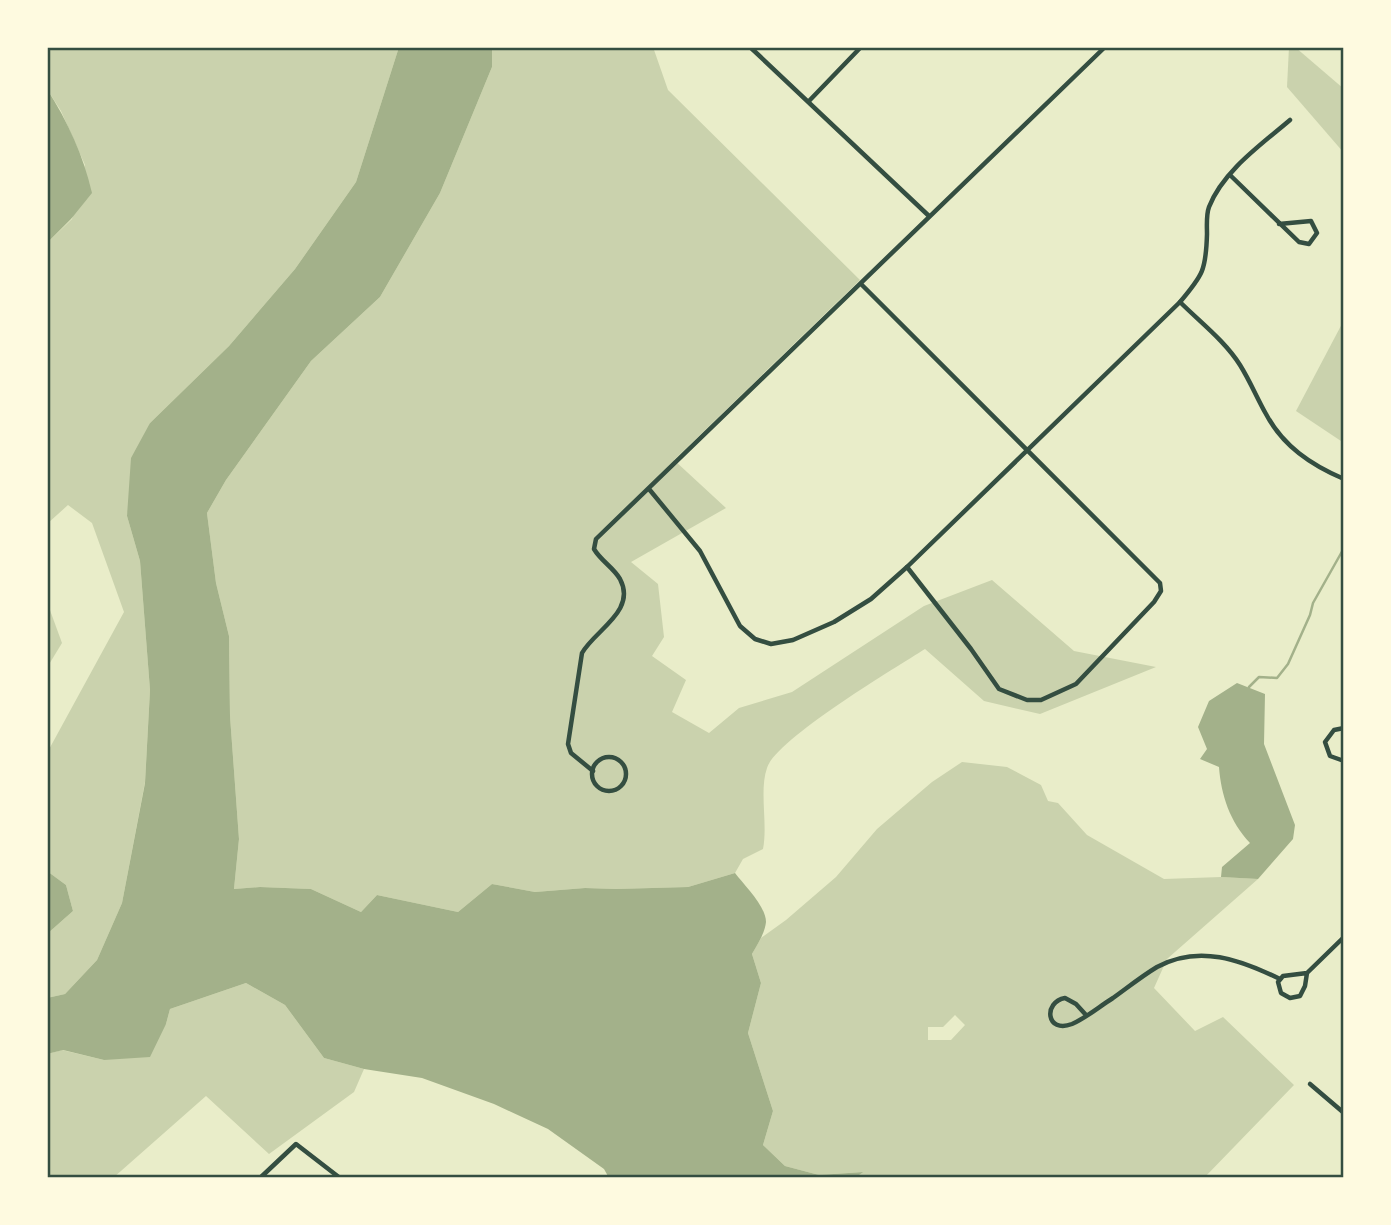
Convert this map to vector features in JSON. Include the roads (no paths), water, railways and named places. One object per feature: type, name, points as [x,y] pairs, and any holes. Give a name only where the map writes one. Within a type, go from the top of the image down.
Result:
[{"type":"street","points":[[750,47],[929,216]]},
{"type":"street","points":[[809,101],[861,47]]},
{"type":"street","points":[[593,771],[603,759],[614,758],[625,769],[625,780],[618,789],[602,789],[594,782],[593,771],[570,753],[582,653],[589,641],[622,607],[624,594],[621,582],[594,550],[593,542],[1105,47]]},
{"type":"street","points":[[649,489],[700,551],[740,626],[755,639],[771,644],[793,640],[813,633],[855,611],[907,567],[1180,302],[1201,276],[1206,264],[1208,209],[1219,189],[1253,152],[1290,120]]},
{"type":"street","points":[[1230,175],[1279,224],[1303,244],[1312,242],[1317,233],[1311,221],[1279,224]]},
{"type":"street","points":[[861,284],[1160,583],[1161,591],[1154,602],[1076,684],[1041,701],[1027,700],[999,689],[907,567]]},
{"type":"street","points":[[1180,302],[1233,356],[1266,415],[1285,441],[1297,453],[1325,471],[1344,479]]},
{"type":"street","points":[[1342,721],[1341,728],[1327,737],[1325,747],[1330,756],[1344,761]]},
{"type":"street","points":[[1307,973],[1289,973],[1280,979],[1278,985],[1282,993],[1296,998],[1304,990],[1307,973],[1344,937]]},
{"type":"street","points":[[1086,1015],[1076,1004],[1065,998],[1059,999],[1050,1013],[1051,1018],[1061,1027],[1072,1024],[1086,1015],[1158,967],[1174,960],[1202,954],[1229,958],[1280,979]]},
{"type":"street","points":[[1310,1084],[1344,1113]]},
{"type":"street","points":[[261,1178],[296,1144],[340,1178]]},
{"type":"waterway","points":[[1249,687],[1259,677],[1277,678],[1288,664],[1313,603],[1344,548]]}]
